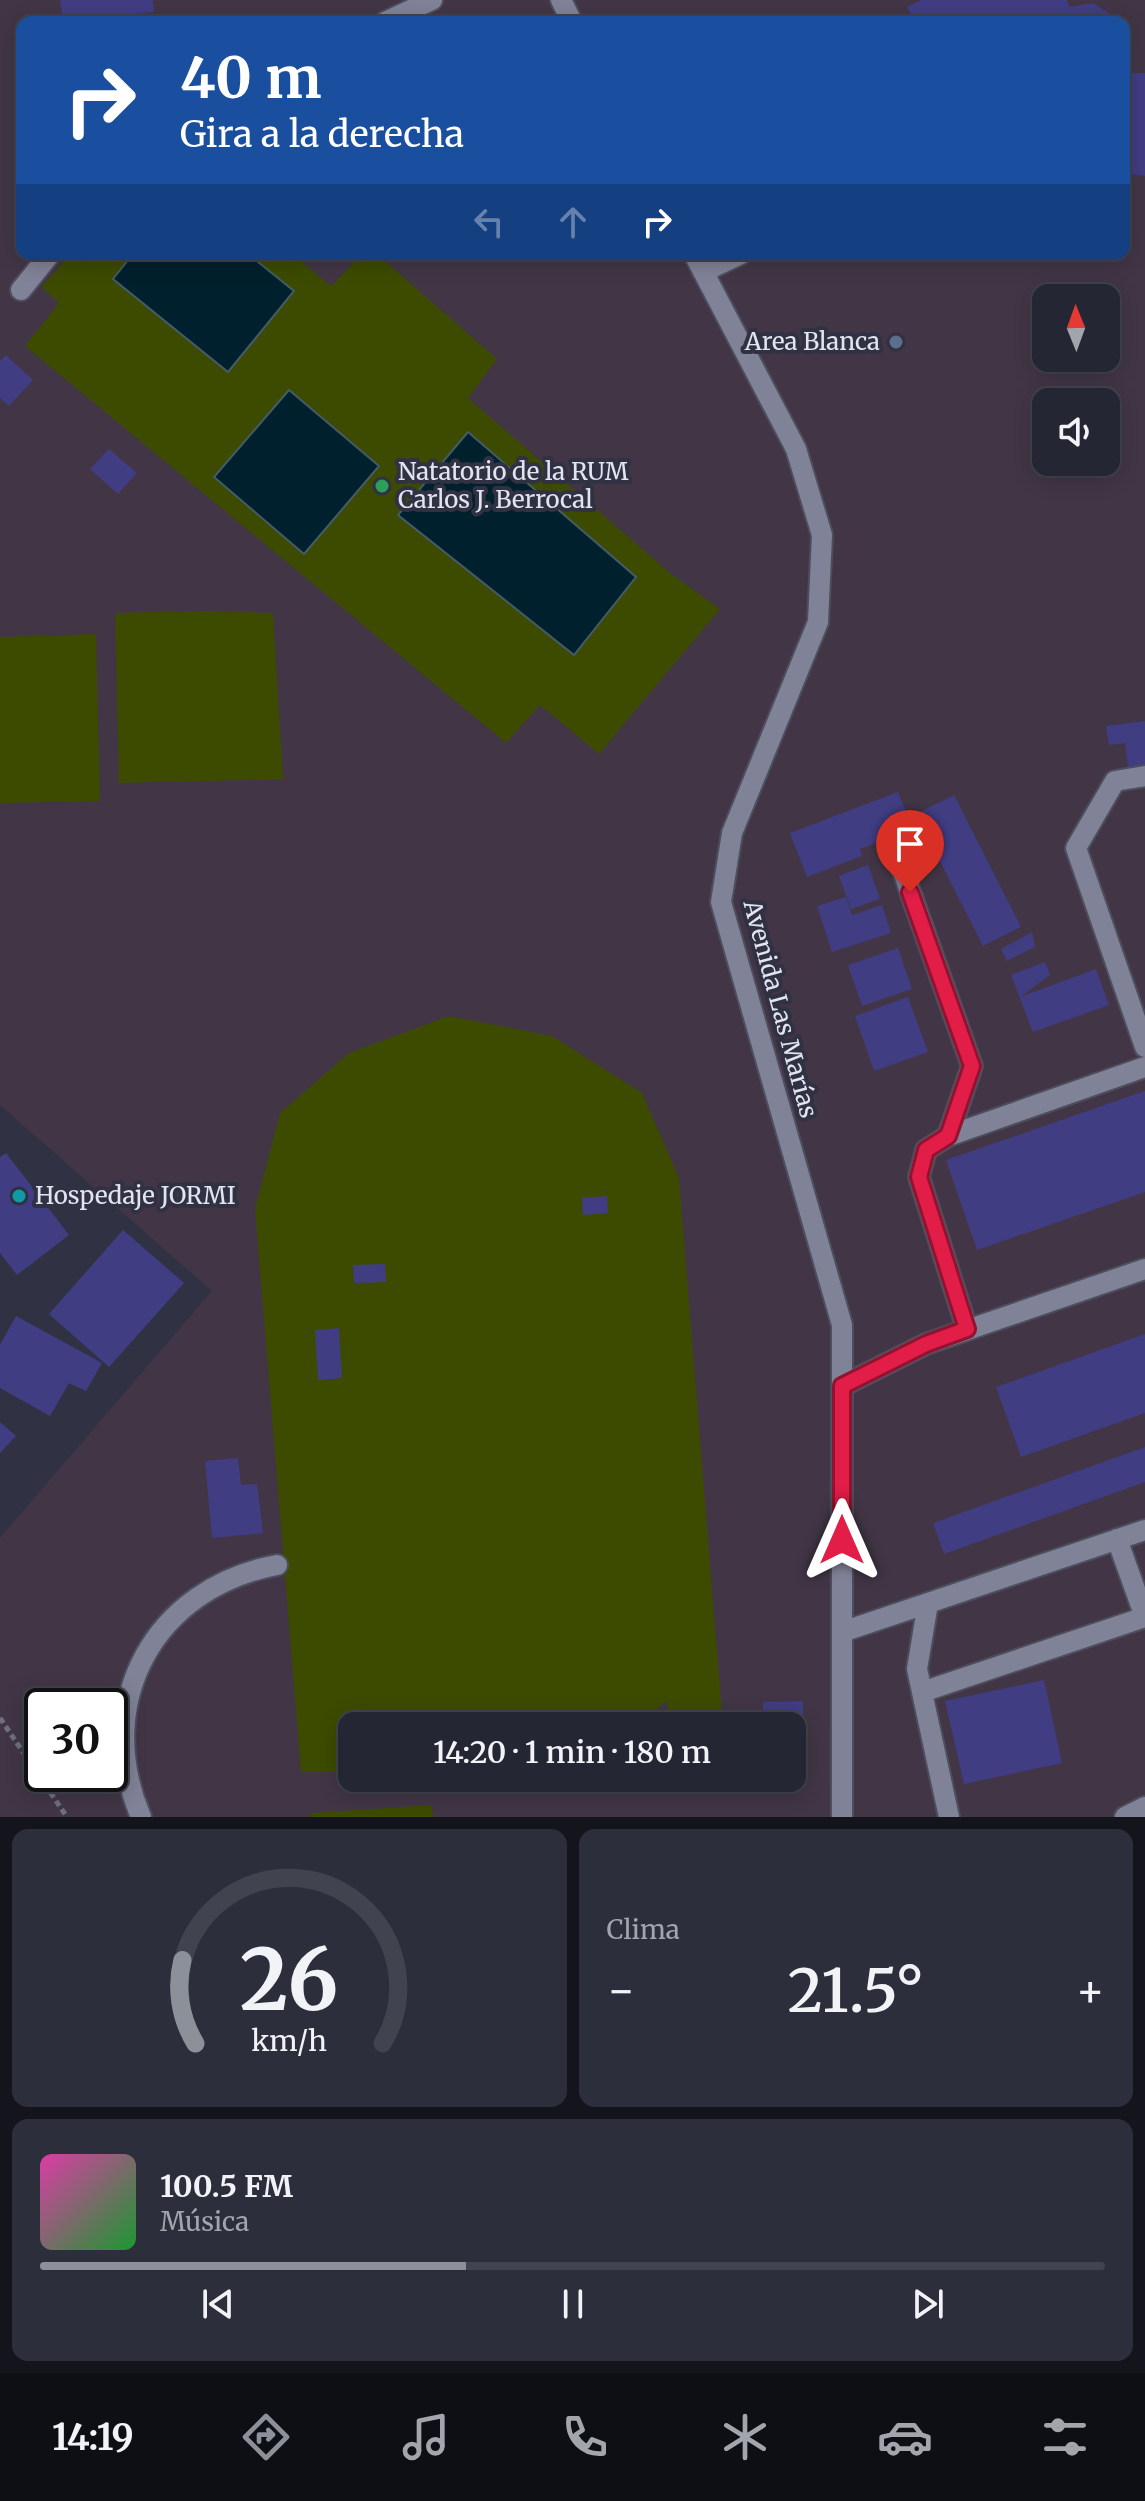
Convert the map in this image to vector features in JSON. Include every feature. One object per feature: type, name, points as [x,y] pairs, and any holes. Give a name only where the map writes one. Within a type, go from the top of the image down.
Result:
[{"type":"street","points":[[398,16],[432,0]]},
{"type":"street","points":[[21,290],[45,260]]},
{"type":"street","name":"Avenida Las Marías","points":[[698,263],[796,449],[822,535],[818,622],[732,833],[721,902],[842,1325],[842,1817]]},
{"type":"street","points":[[1145,776],[1115,781],[1076,848],[1145,1047]]},
{"type":"street","points":[[900,863],[972,1066],[948,1136]]},
{"type":"street","points":[[967,1329],[919,1177],[926,1150],[948,1136],[1145,1067]]},
{"type":"street","points":[[842,1386],[926,1344],[1145,1269]]},
{"type":"street","points":[[842,1632],[1145,1530]]},
{"type":"street","points":[[922,1692],[1145,1617],[1117,1539]]},
{"type":"street","points":[[141,1817],[129,1789],[121,1729],[133,1677],[159,1634],[194,1598],[245,1571],[277,1565]]},
{"type":"street","points":[[928,1603],[917,1669],[949,1817]]},
{"type":"street","points":[[1125,1817],[1145,1807]]},
{"type":"path","points":[[0,1718],[67,1817]]},
{"type":"shaded area","points":[[0,0],[1145,0],[1145,1817],[0,1817],[0,1538],[212,1291],[0,1105]]},
{"type":"green space","name":"Natatorio de la RUM Carlos J. Berrocal","points":[[66,260],[85,263],[88,260],[299,260],[331,286],[356,260],[384,260],[497,359],[468,398],[671,574],[720,609],[599,754],[540,705],[506,743],[25,346],[59,303],[41,287]]},
{"type":"green space","points":[[115,613],[273,613],[283,779],[119,783]]},
{"type":"green space","points":[[96,634],[100,801],[0,803],[0,637]]},
{"type":"green space","points":[[449,1016],[552,1036],[642,1093],[679,1178],[722,1712],[668,1712],[667,1701],[654,1712],[338,1712],[338,1772],[301,1772],[255,1209],[280,1113],[349,1053]]},
{"type":"green space","points":[[432,1805],[433,1817],[311,1817],[311,1813]]},
{"type":"water","points":[[128,260],[255,260],[294,291],[228,372],[113,279]]},
{"type":"water","points":[[289,390],[379,466],[304,554],[214,477]]},
{"type":"water","points":[[468,432],[636,577],[574,655],[398,515]]},
{"type":"building","points":[[60,0],[153,0],[154,12],[118,16],[62,16]]},
{"type":"building","points":[[921,0],[1067,0],[1069,7],[1093,3],[1110,16],[912,16],[907,7]]},
{"type":"building","points":[[1130,72],[1145,73],[1145,176],[1130,174]]},
{"type":"building","points":[[6,355],[33,380],[9,406],[0,398],[0,361]]},
{"type":"building","points":[[109,449],[137,473],[118,494],[90,469]]},
{"type":"building","points":[[1145,721],[1145,773],[1129,775],[1125,743],[1109,745],[1106,726]]},
{"type":"building","points":[[898,792],[913,829],[860,849],[862,856],[807,877],[790,833]]},
{"type":"building","points":[[954,795],[1021,927],[983,946],[916,814]]},
{"type":"building","points":[[868,865],[880,899],[851,909],[839,876]]},
{"type":"building","points":[[846,897],[852,915],[882,905],[891,933],[832,952],[817,906]]},
{"type":"building","points":[[1032,932],[1035,947],[1007,961],[1001,949]]},
{"type":"building","points":[[898,948],[912,989],[862,1006],[848,965]]},
{"type":"building","points":[[1045,962],[1050,975],[1020,997],[1096,969],[1109,1005],[1033,1032],[1011,975]]},
{"type":"building","points":[[908,997],[928,1052],[874,1071],[855,1016]]},
{"type":"building","points":[[1145,1091],[1145,1192],[977,1250],[946,1160]]},
{"type":"building","name":"Hospedaje JORMI","points":[[6,1153],[69,1235],[17,1275],[0,1253],[0,1157]]},
{"type":"building","points":[[607,1196],[608,1213],[583,1215],[582,1198]]},
{"type":"building","points":[[123,1230],[184,1283],[109,1367],[49,1314]]},
{"type":"building","points":[[385,1264],[386,1282],[354,1283],[353,1265]]},
{"type":"building","points":[[16,1316],[102,1363],[86,1391],[69,1383],[50,1416],[0,1388],[0,1345]]},
{"type":"building","points":[[339,1328],[342,1378],[318,1380],[315,1330]]},
{"type":"building","points":[[1145,1334],[1145,1413],[1021,1457],[996,1387]]},
{"type":"building","points":[[0,1422],[16,1436],[0,1453]]},
{"type":"building","points":[[1145,1447],[1145,1482],[944,1554],[933,1523]]},
{"type":"building","points":[[238,1458],[241,1485],[257,1484],[263,1533],[212,1538],[205,1461]]},
{"type":"building","points":[[1044,1680],[1062,1763],[964,1784],[945,1701]]},
{"type":"building","points":[[803,1701],[803,1712],[763,1712],[763,1702]]},
{"type":"place","name":"Area Blanca","points":[[896,342]]},
{"type":"place","name":"Natatorio de la RUM Carlos J. Berrocal","points":[[382,486]]},
{"type":"place","name":"Hospedaje JORMI","points":[[19,1196]]},
{"type":"route","points":[[842,1540],[842,1386],[926,1344],[967,1329],[919,1177],[926,1150],[948,1136],[972,1066],[910,892]]}]
